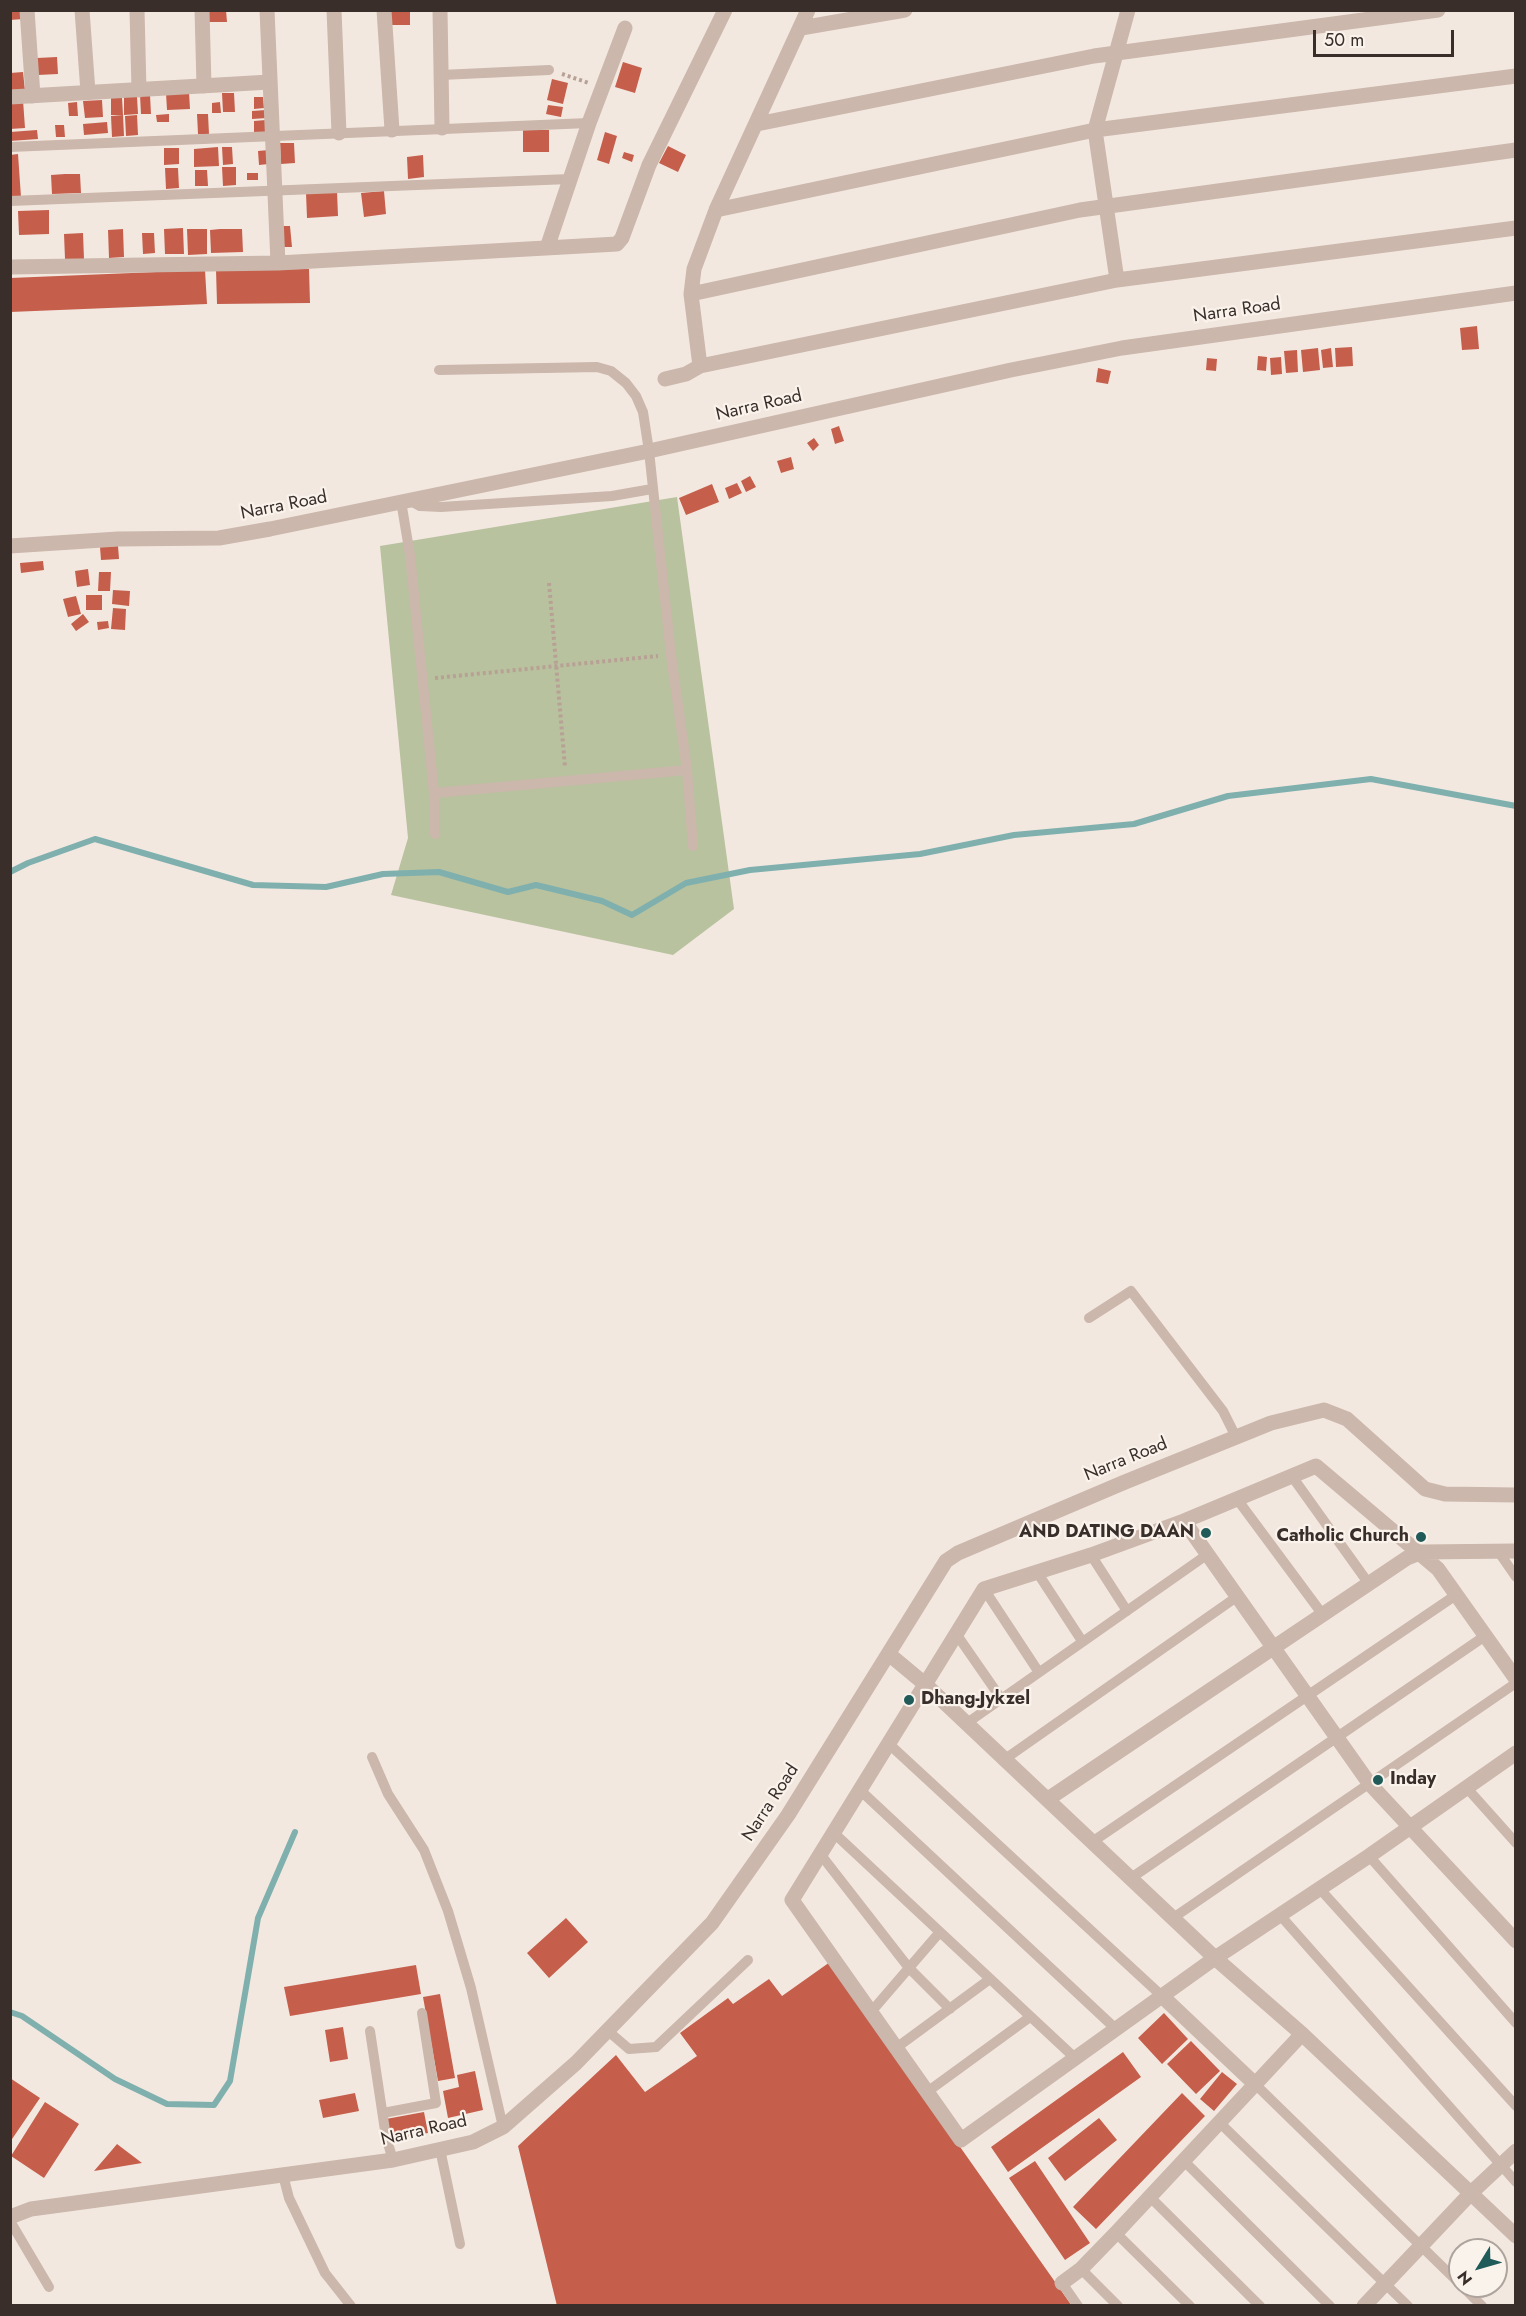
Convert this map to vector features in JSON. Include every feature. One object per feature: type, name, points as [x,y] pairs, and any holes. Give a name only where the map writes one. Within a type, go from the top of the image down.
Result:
[{"type":"street","points":[[27,10],[33,96]]},
{"type":"street","points":[[82,10],[88,93]]},
{"type":"street","points":[[137,10],[139,90]]},
{"type":"street","points":[[202,10],[204,86]]},
{"type":"street","points":[[267,10],[278,263]]},
{"type":"street","points":[[334,10],[339,133]]},
{"type":"street","points":[[384,10],[392,130]]},
{"type":"street","points":[[441,10],[442,128]]},
{"type":"street","points":[[10,267],[278,263],[617,244],[622,238],[649,165],[725,10]]},
{"type":"street","points":[[700,366],[691,294],[694,269],[716,210],[808,10]]},
{"type":"street","points":[[801,28],[905,10]]},
{"type":"street","points":[[1117,280],[1095,130],[1128,10]]},
{"type":"street","points":[[757,124],[1094,56],[1117,55],[1438,10]]},
{"type":"street","points":[[547,249],[589,123],[625,28]]},
{"type":"street","points":[[716,210],[1095,130],[1515,76]]},
{"type":"street","points":[[10,97],[270,82]]},
{"type":"street","points":[[691,294],[1106,206],[1515,150]]},
{"type":"street","points":[[665,379],[686,374],[700,366],[1117,280],[1515,228]]},
{"type":"street","name":"Narra Road","points":[[10,546],[118,539],[219,538],[649,451],[999,372],[1122,348],[1515,293]]},
{"type":"street","name":"Narra Road","points":[[10,2219],[31,2210],[393,2160],[473,2142],[503,2127],[547,2091],[712,1923],[788,1815],[890,1655],[918,1604],[946,1561],[952,1557],[1050,1513],[1236,1437],[1301,1414],[1324,1410],[1347,1419],[1425,1489],[1445,1494],[1515,1495]]},
{"type":"street","points":[[1514,1755],[1369,1856],[1215,1958],[1118,2030],[961,2140],[792,1900],[835,1834],[984,1589],[1091,1555],[1184,1521],[1316,1466],[1422,1552],[1438,1569],[1515,1680]]},
{"type":"street","points":[[1184,1521],[1369,1783],[1515,1941]]},
{"type":"street","points":[[1048,1800],[1407,1558],[1422,1552],[1515,1551]]},
{"type":"street","points":[[890,1655],[967,1723],[1215,1958],[1302,2034],[1515,2236]]},
{"type":"street","points":[[1163,1997],[1256,2085]]},
{"type":"street","points":[[1062,2283],[1081,2269],[1116,2233],[1302,2034]]},
{"type":"street","points":[[1364,2306],[1471,2193],[1515,2151]]},
{"type":"lane","points":[[441,75],[549,70]]},
{"type":"lane","points":[[10,147],[589,123]]},
{"type":"lane","points":[[10,201],[570,179]]},
{"type":"lane","points":[[439,370],[597,367],[611,371],[626,383],[636,396],[643,412],[649,451],[671,655],[687,770],[693,846]]},
{"type":"lane","points":[[435,834],[434,793],[405,501],[420,506],[441,507],[612,496],[652,489]]},
{"type":"lane","points":[[434,793],[687,770]]},
{"type":"lane","points":[[1089,1318],[1131,1291],[1223,1411],[1236,1437]]},
{"type":"lane","points":[[1291,1475],[1369,1584]]},
{"type":"lane","points":[[1237,1499],[1323,1615]]},
{"type":"lane","points":[[1498,1551],[1515,1577]]},
{"type":"lane","points":[[967,1723],[1000,1697],[1208,1554]]},
{"type":"lane","points":[[1091,1555],[1127,1611]]},
{"type":"lane","points":[[1037,1572],[1082,1641]]},
{"type":"lane","points":[[984,1589],[1038,1671]]},
{"type":"lane","points":[[1092,1842],[1456,1595]]},
{"type":"lane","points":[[1005,1759],[1238,1596]]},
{"type":"lane","points":[[957,1635],[1000,1697]]},
{"type":"lane","points":[[1131,1878],[1485,1636]]},
{"type":"lane","points":[[1173,1918],[1515,1680]]},
{"type":"lane","points":[[889,1744],[1163,1997]]},
{"type":"lane","points":[[372,1757],[388,1794],[424,1850],[448,1911],[471,1988],[503,2127]]},
{"type":"lane","points":[[1466,1787],[1515,1843]]},
{"type":"lane","points":[[861,1791],[1118,2030]]},
{"type":"lane","points":[[835,1834],[1075,2058]]},
{"type":"lane","points":[[821,1855],[909,1968],[950,2009]]},
{"type":"lane","points":[[1369,1856],[1515,2023]]},
{"type":"lane","points":[[1319,1888],[1515,2106]]},
{"type":"lane","points":[[1279,1914],[1515,2182]]},
{"type":"lane","points":[[871,2012],[939,1933]]},
{"type":"lane","points":[[608,2031],[629,2049],[656,2047],[748,1960]]},
{"type":"lane","points":[[896,2048],[990,1979]]},
{"type":"lane","points":[[383,2113],[436,2103],[422,2013]]},
{"type":"lane","points":[[927,2091],[1030,2017]]},
{"type":"lane","points":[[370,2031],[386,2137],[393,2160]]},
{"type":"lane","points":[[1256,2085],[1448,2272]]},
{"type":"lane","points":[[1220,2123],[1408,2306]]},
{"type":"lane","points":[[440,2149],[460,2244]]},
{"type":"lane","points":[[1184,2161],[1330,2306]]},
{"type":"lane","points":[[283,2175],[289,2198],[325,2273],[351,2306]]},
{"type":"lane","points":[[1150,2197],[1260,2306]]},
{"type":"lane","points":[[10,2219],[49,2287]]},
{"type":"lane","points":[[1116,2233],[1190,2306]]},
{"type":"lane","points":[[1081,2269],[1118,2306]]},
{"type":"lane","points":[[1062,2283],[1078,2306]]},
{"type":"path","points":[[549,70],[603,88]]},
{"type":"path","points":[[549,583],[566,781]]},
{"type":"path","points":[[422,679],[671,655]]},
{"type":"green space","points":[[677,497],[734,909],[673,955],[391,895],[408,838],[380,546]]},
{"type":"building","points":[[10,10],[22,10],[23,19],[10,20]]},
{"type":"building","points":[[208,10],[226,10],[227,22],[209,22]]},
{"type":"building","points":[[391,12],[410,12],[410,25],[390,25]]},
{"type":"building","points":[[57,57],[58,74],[38,75],[37,58]]},
{"type":"building","points":[[623,62],[642,68],[635,93],[615,87]]},
{"type":"building","points":[[23,72],[25,91],[10,92],[10,73]]},
{"type":"building","points":[[552,79],[568,83],[563,104],[547,100]]},
{"type":"building","points":[[189,92],[190,109],[167,110],[166,93]]},
{"type":"building","points":[[222,93],[234,93],[235,112],[223,112]]},
{"type":"building","points":[[140,95],[150,95],[151,114],[141,114]]},
{"type":"building","points":[[124,97],[137,97],[138,114],[124,115]]},
{"type":"building","points":[[254,97],[263,97],[264,108],[254,109]]},
{"type":"building","points":[[111,98],[122,98],[123,115],[111,115]]},
{"type":"building","points":[[23,100],[25,128],[10,129],[10,101]]},
{"type":"building","points":[[102,100],[103,117],[85,118],[83,101]]},
{"type":"building","points":[[77,102],[78,116],[69,116],[68,103]]},
{"type":"building","points":[[220,102],[221,113],[212,113],[212,103]]},
{"type":"building","points":[[548,105],[563,107],[561,117],[546,114]]},
{"type":"building","points":[[266,110],[267,118],[252,119],[252,111]]},
{"type":"building","points":[[169,114],[169,122],[157,122],[156,115]]},
{"type":"building","points":[[197,114],[208,114],[209,134],[198,134]]},
{"type":"building","points":[[123,115],[124,136],[112,137],[111,116]]},
{"type":"building","points":[[137,115],[138,135],[126,136],[125,116]]},
{"type":"building","points":[[266,120],[266,134],[254,134],[254,121]]},
{"type":"building","points":[[107,122],[108,133],[84,135],[83,124]]},
{"type":"building","points":[[55,125],[64,125],[65,137],[56,137]]},
{"type":"building","points":[[37,130],[38,139],[10,141],[10,132]]},
{"type":"building","points":[[523,130],[549,130],[549,152],[523,152]]},
{"type":"building","points":[[605,132],[617,136],[609,164],[597,160]]},
{"type":"building","points":[[280,143],[294,143],[295,163],[281,164]]},
{"type":"building","points":[[668,146],[686,155],[678,172],[659,163]]},
{"type":"building","points":[[218,147],[219,166],[194,167],[194,149]]},
{"type":"building","points":[[222,147],[232,147],[233,164],[223,165]]},
{"type":"building","points":[[164,148],[179,148],[179,164],[164,165]]},
{"type":"building","points":[[269,150],[269,164],[259,165],[258,151]]},
{"type":"building","points":[[624,152],[634,155],[632,162],[622,158]]},
{"type":"building","points":[[18,154],[21,197],[10,197],[10,155]]},
{"type":"building","points":[[423,155],[424,177],[408,179],[407,157]]},
{"type":"building","points":[[222,167],[236,167],[236,185],[223,186]]},
{"type":"building","points":[[165,168],[178,168],[179,188],[166,189]]},
{"type":"building","points":[[195,170],[207,170],[208,186],[195,186]]},
{"type":"building","points":[[247,173],[258,173],[258,180],[247,180]]},
{"type":"building","points":[[80,174],[81,193],[52,194],[51,175]]},
{"type":"building","points":[[337,191],[338,216],[307,218],[306,193]]},
{"type":"building","points":[[384,191],[386,214],[364,217],[361,193]]},
{"type":"building","points":[[49,210],[49,234],[19,235],[18,211]]},
{"type":"building","points":[[280,226],[290,226],[292,247],[282,247]]},
{"type":"building","points":[[183,228],[184,254],[165,254],[164,229]]},
{"type":"building","points":[[123,229],[124,257],[109,258],[108,230]]},
{"type":"building","points":[[187,229],[207,229],[207,254],[188,255]]},
{"type":"building","points":[[242,229],[243,252],[211,253],[210,230]]},
{"type":"building","points":[[83,233],[84,259],[65,259],[64,234]]},
{"type":"building","points":[[142,233],[154,233],[155,253],[143,254]]},
{"type":"building","points":[[309,269],[310,303],[217,304],[216,270]]},
{"type":"building","points":[[205,270],[207,304],[10,312],[10,278]]},
{"type":"building","points":[[1477,326],[1479,349],[1462,350],[1460,328]]},
{"type":"building","points":[[1352,347],[1353,366],[1336,367],[1335,348]]},
{"type":"building","points":[[1318,348],[1320,370],[1303,372],[1301,350]]},
{"type":"building","points":[[1331,348],[1333,367],[1323,368],[1321,350]]},
{"type":"building","points":[[1297,350],[1298,372],[1286,373],[1284,351]]},
{"type":"building","points":[[1258,356],[1267,357],[1266,371],[1257,370]]},
{"type":"building","points":[[1281,357],[1282,374],[1271,375],[1270,358]]},
{"type":"building","points":[[1207,358],[1217,359],[1216,371],[1206,370]]},
{"type":"building","points":[[1098,368],[1111,371],[1108,384],[1096,382]]},
{"type":"building","points":[[839,426],[844,441],[835,444],[831,429]]},
{"type":"building","points":[[814,438],[819,445],[813,451],[807,443]]},
{"type":"building","points":[[791,457],[794,469],[781,473],[777,461]]},
{"type":"building","points":[[750,476],[756,487],[746,492],[741,481]]},
{"type":"building","points":[[737,483],[742,493],[729,499],[725,488]]},
{"type":"building","points":[[712,484],[719,502],[686,515],[679,498]]},
{"type":"building","points":[[118,546],[119,559],[101,560],[100,547]]},
{"type":"building","points":[[43,561],[44,570],[21,573],[20,563]]},
{"type":"building","points":[[88,569],[90,585],[77,587],[75,571]]},
{"type":"building","points":[[99,572],[111,572],[110,591],[98,591]]},
{"type":"building","points":[[113,590],[130,591],[129,606],[112,604]]},
{"type":"building","points":[[86,595],[102,595],[102,610],[86,610]]},
{"type":"building","points":[[76,596],[81,614],[68,617],[63,599]]},
{"type":"building","points":[[113,608],[126,609],[125,630],[111,629]]},
{"type":"building","points":[[83,614],[89,622],[76,631],[71,624]]},
{"type":"building","points":[[108,621],[109,628],[98,630],[97,622]]},
{"type":"building","points":[[566,1918],[588,1942],[549,1978],[527,1953]]},
{"type":"building","points":[[830,1962],[1072,2306],[557,2306],[518,2146],[616,2055],[645,2092],[697,2056],[680,2033],[728,1998],[733,2004],[769,1979],[782,1996]]},
{"type":"building","points":[[416,1965],[421,1994],[290,2016],[284,1987]]},
{"type":"building","points":[[440,1994],[455,2078],[438,2081],[423,1997]]},
{"type":"building","points":[[1164,2013],[1188,2039],[1162,2064],[1138,2038]]},
{"type":"building","points":[[343,2027],[348,2059],[330,2062],[325,2030]]},
{"type":"building","points":[[1191,2041],[1220,2071],[1196,2094],[1167,2064]]},
{"type":"building","points":[[1123,2052],[1141,2077],[1008,2172],[991,2147]]},
{"type":"building","points":[[475,2071],[483,2110],[448,2118],[443,2091],[459,2087],[457,2075]]},
{"type":"building","points":[[1222,2072],[1237,2084],[1214,2111],[1200,2099]]},
{"type":"building","points":[[10,2078],[40,2098],[10,2142]]},
{"type":"building","points":[[355,2093],[359,2111],[323,2118],[319,2100]]},
{"type":"building","points":[[1182,2093],[1205,2116],[1096,2229],[1073,2207]]},
{"type":"building","points":[[45,2102],[79,2124],[44,2178],[11,2156]]},
{"type":"building","points":[[424,2112],[428,2133],[391,2140],[386,2119]]},
{"type":"building","points":[[1099,2118],[1117,2140],[1065,2181],[1048,2158]]},
{"type":"building","points":[[117,2144],[142,2163],[94,2171],[112,2150]]},
{"type":"building","points":[[1035,2161],[1090,2243],[1065,2260],[1009,2178]]},
{"type":"waterway","points":[[10,872],[28,863],[95,839],[253,885],[326,887],[383,874],[439,872],[508,892],[536,885],[602,901],[632,915],[686,883],[750,870],[920,854],[1014,835],[1134,824],[1228,796],[1371,779],[1516,806]]},
{"type":"waterway","points":[[10,2012],[22,2016],[115,2079],[167,2104],[214,2105],[230,2081],[258,1918],[295,1832]]},
{"type":"place","name":"AND DATING DAAN","points":[[1206,1533]]},
{"type":"place","name":"Catholic Church","points":[[1421,1537]]},
{"type":"place","name":"Dhang-Jykzel","points":[[909,1700]]},
{"type":"place","name":"Inday","points":[[1378,1780]]}]
